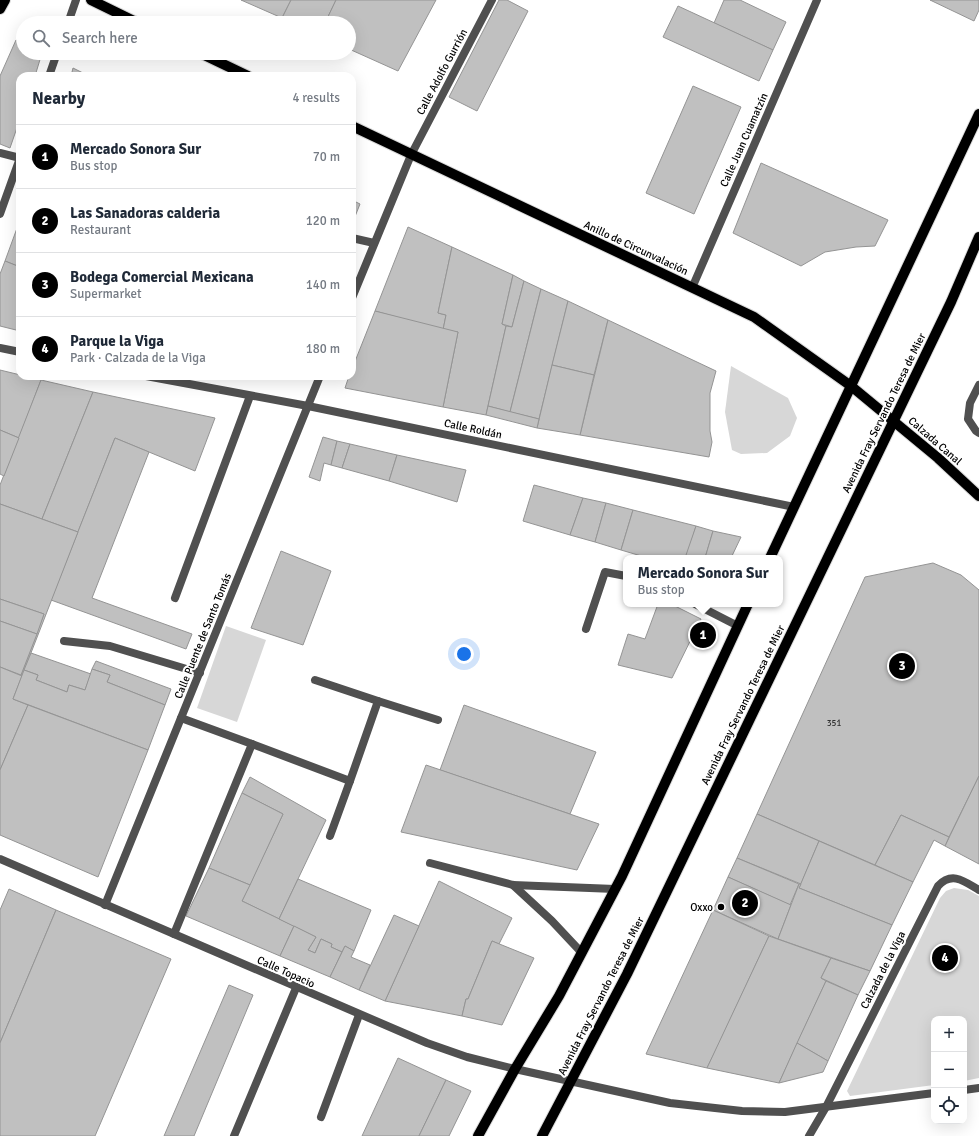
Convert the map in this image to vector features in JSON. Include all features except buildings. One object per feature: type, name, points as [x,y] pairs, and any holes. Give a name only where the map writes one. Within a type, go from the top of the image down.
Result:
[{"type":"main road","points":[[0,9],[5,0]]},
{"type":"main road","points":[[91,0],[124,16]]},
{"type":"main road","points":[[215,60],[240,72]]},
{"type":"main road","points":[[771,555],[979,114]]},
{"type":"main road","name":"Anillo de Circunvalación","points":[[356,128],[754,318],[851,386],[894,420]]},
{"type":"main road","name":"Avenida Fray Servando Teresa de Mier","points":[[542,1136],[627,974],[951,302],[978,242]]},
{"type":"main road","name":"Calzada Canal","points":[[894,420],[979,496]]},
{"type":"main road","points":[[478,1136],[514,1069],[540,1030],[615,889],[747,607]]},
{"type":"street","points":[[70,16],[76,0]]},
{"type":"street","name":"Calle Adolfo Gurrión","points":[[411,155],[492,0]]},
{"type":"street","name":"Calle Juan Cuamatzín","points":[[692,288],[817,0]]},
{"type":"street","points":[[50,72],[55,60]]},
{"type":"street","points":[[0,153],[16,157]]},
{"type":"street","points":[[356,288],[411,155]]},
{"type":"street","points":[[0,214],[16,169]]},
{"type":"street","points":[[356,239],[374,243]]},
{"type":"street","points":[[0,348],[16,351]]},
{"type":"street","name":"Calle Roldán","points":[[167,380],[308,406],[794,507]]},
{"type":"street","name":"Calle Puente de Santo Tomás","points":[[105,905],[318,380]]},
{"type":"street","points":[[979,385],[970,403],[968,419],[979,433]]},
{"type":"street","points":[[175,598],[250,396]]},
{"type":"street","points":[[586,629],[605,572],[623,575]]},
{"type":"street","points":[[701,607],[738,626]]},
{"type":"street","points":[[64,641],[110,646],[200,673]]},
{"type":"street","points":[[315,680],[378,702],[438,720]]},
{"type":"street","points":[[330,836],[378,702]]},
{"type":"street","points":[[181,718],[350,781]]},
{"type":"street","points":[[174,934],[252,744]]},
{"type":"street","name":"Calle Topacio","points":[[1,862],[174,934],[296,988],[427,1043],[467,1057],[514,1069],[572,1081]]},
{"type":"street","points":[[430,862],[513,885],[615,889]]},
{"type":"street","name":"Calzada de la Viga","points":[[809,1136],[826,1107],[938,886],[943,881],[953,877],[959,878],[979,890]]},
{"type":"street","points":[[513,885],[582,953]]},
{"type":"street","points":[[234,1136],[296,988]]},
{"type":"street","points":[[321,1118],[359,1015]]},
{"type":"street","points":[[572,1081],[670,1103],[742,1111],[785,1112],[931,1093]]},
{"type":"street","points":[[967,1090],[979,1088]]},
{"type":"shaded area","points":[[731,366],[788,398],[797,418],[790,436],[767,453],[741,454],[732,450],[725,412]]},
{"type":"shaded area","points":[[226,626],[266,640],[237,722],[197,708]]},
{"type":"shaded area","points":[[954,888],[968,890],[979,896],[979,1078],[967,1080],[967,1016],[931,1016],[931,1085],[850,1096],[847,1091],[940,898],[946,891]]},
{"type":"place","name":"Mercado Sonora Sur","points":[[703,635]]},
{"type":"place","name":"Bodega Comercial Mexicana","points":[[902,666]]},
{"type":"place","name":"Las Sanadoras calderia","points":[[745,903]]},
{"type":"place","name":"Oxxo","points":[[721,907]]},
{"type":"place","name":"Parque la Viga","points":[[945,958]]}]
